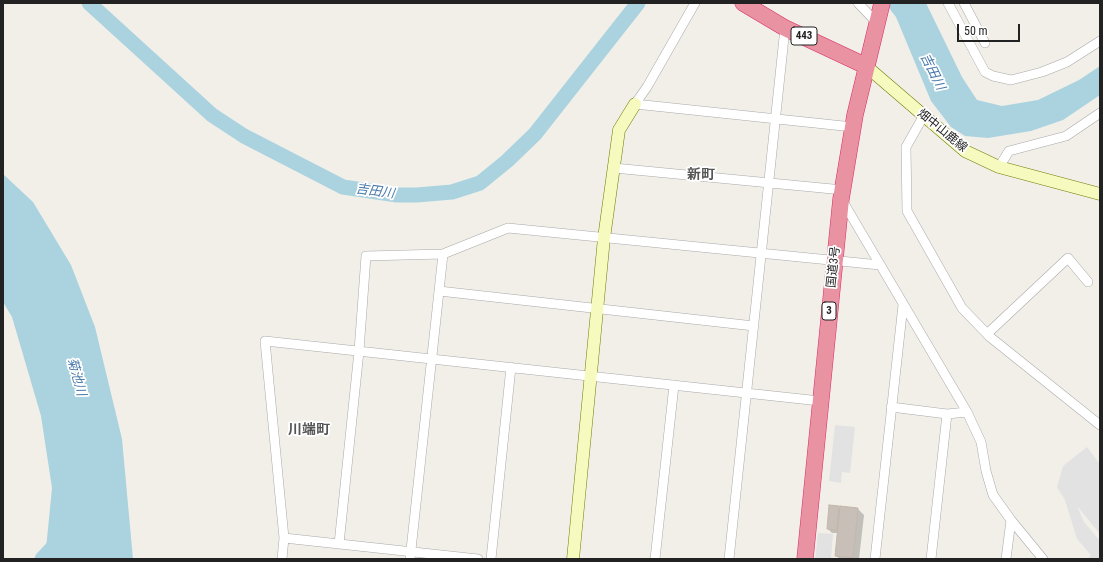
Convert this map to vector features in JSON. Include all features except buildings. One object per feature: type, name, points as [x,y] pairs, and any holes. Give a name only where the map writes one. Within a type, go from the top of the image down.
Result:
[{"type":"highway","name":"443","points":[[743,3],[785,28],[866,66]]},
{"type":"highway","name":"国道3号","points":[[805,559],[834,261],[842,194],[853,127],[866,66],[882,3]]},
{"type":"street","points":[[573,559],[604,238],[619,130],[648,87],[696,3]]},
{"type":"street","points":[[858,3],[877,23]]},
{"type":"street","points":[[948,3],[985,72],[993,76],[1011,80],[1042,72],[1067,62],[1100,41]]},
{"type":"street","points":[[964,3],[985,43]]},
{"type":"street","points":[[730,559],[785,28]]},
{"type":"street","name":"畑中山鹿線","points":[[866,66],[923,117],[965,151],[999,167],[1100,194]]},
{"type":"street","points":[[636,104],[853,127]]},
{"type":"street","points":[[999,167],[1009,151],[1066,136],[1100,113]]},
{"type":"street","points":[[923,117],[906,147],[907,212],[962,308],[987,334],[1100,425]]},
{"type":"street","points":[[614,168],[768,183],[842,194],[880,265],[967,412],[981,442],[986,471],[993,495],[1010,520],[1043,559]]},
{"type":"street","points":[[340,544],[359,351],[366,256],[443,254],[508,228],[880,265]]},
{"type":"street","points":[[410,555],[443,254]]},
{"type":"street","points":[[987,334],[1068,258],[1088,282]]},
{"type":"street","points":[[439,291],[754,326]]},
{"type":"street","points":[[875,559],[903,305]]},
{"type":"street","points":[[282,559],[284,538],[265,341],[820,401]]},
{"type":"street","points":[[491,559],[512,367]]},
{"type":"street","points":[[655,559],[674,385]]},
{"type":"street","points":[[891,406],[947,414],[967,412]]},
{"type":"street","points":[[931,559],[947,414]]},
{"type":"street","points":[[1006,559],[1010,520]]},
{"type":"street","points":[[284,538],[340,544],[410,555],[478,559]]},
{"type":"shaded area","points":[[835,425],[855,427],[850,473],[842,472],[841,483],[829,481]]},
{"type":"shaded area","points":[[1087,447],[1100,464],[1100,534],[1077,506],[1084,522],[1100,541],[1100,559],[1088,559],[1091,555],[1077,539],[1065,500],[1057,487],[1063,466]]},
{"type":"shaded area","points":[[818,533],[833,534],[831,559],[815,559]]},
{"type":"water","points":[[885,3],[926,3],[962,77],[977,100],[1002,106],[1038,100],[1079,80],[1100,66],[1100,95],[1063,120],[1031,131],[988,138],[965,136],[951,127],[931,101],[896,17]]},
{"type":"water","name":"菊池川","points":[[3,174],[33,202],[71,265],[95,327],[122,439],[133,559],[45,559],[52,488],[41,416],[12,317],[3,302]]},
{"type":"waterway","name":"吉田川","points":[[89,3],[212,115],[244,136],[343,187],[397,195],[452,192],[480,183],[507,161],[535,134],[638,3]]},
{"type":"waterway","points":[[42,559],[59,541]]},
{"type":"district","name":"新町","points":[[701,175]]},
{"type":"district","name":"川端町","points":[[309,430]]}]
